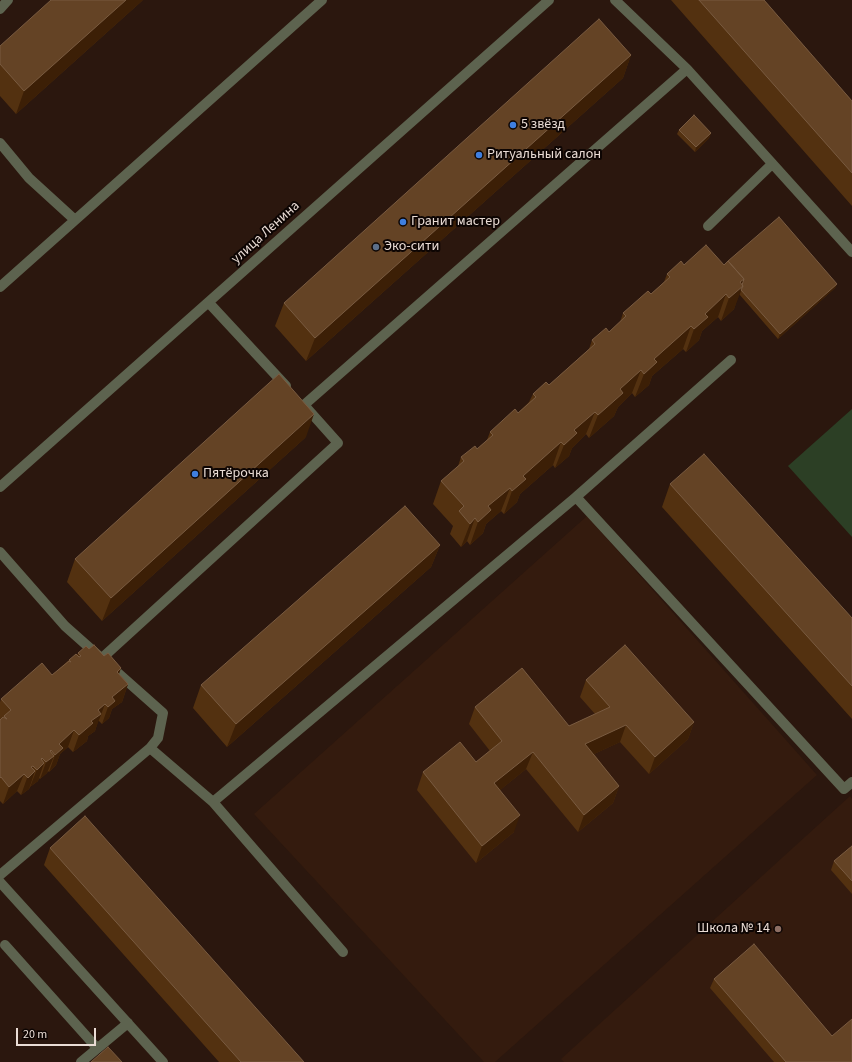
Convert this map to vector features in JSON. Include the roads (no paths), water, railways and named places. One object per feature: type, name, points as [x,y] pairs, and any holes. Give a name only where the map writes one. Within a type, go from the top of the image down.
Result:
[{"type":"street","points":[[0,9],[8,0]]},
{"type":"street","points":[[0,288],[322,0]]},
{"type":"street","name":"улица Ленина","points":[[0,487],[549,0]]},
{"type":"street","points":[[615,0],[687,69],[852,252]]},
{"type":"street","points":[[299,399],[687,69]]},
{"type":"street","points":[[0,143],[29,178],[75,220]]},
{"type":"street","points":[[708,226],[772,164]]},
{"type":"street","points":[[102,659],[338,444],[299,399],[209,303]]},
{"type":"street","points":[[213,802],[576,497],[731,360]]},
{"type":"street","points":[[576,497],[844,789],[852,782]]},
{"type":"street","points":[[0,552],[65,626],[163,713],[158,738],[150,748],[0,875]]},
{"type":"street","points":[[150,748],[213,802],[342,952]]},
{"type":"street","points":[[0,882],[163,1062]]},
{"type":"street","points":[[5,945],[97,1048]]},
{"type":"street","points":[[81,1062],[128,1023]]},
{"type":"place","name":"5 звёзд","points":[[513,125]]},
{"type":"place","name":"Ритуальный салон","points":[[479,155]]},
{"type":"place","name":"Гранит мастер","points":[[403,222]]},
{"type":"place","name":"Эко-сити","points":[[376,247]]},
{"type":"place","name":"Пятёрочка","points":[[195,474]]},
{"type":"place","name":"Школа № 14","points":[[778,929]]}]
